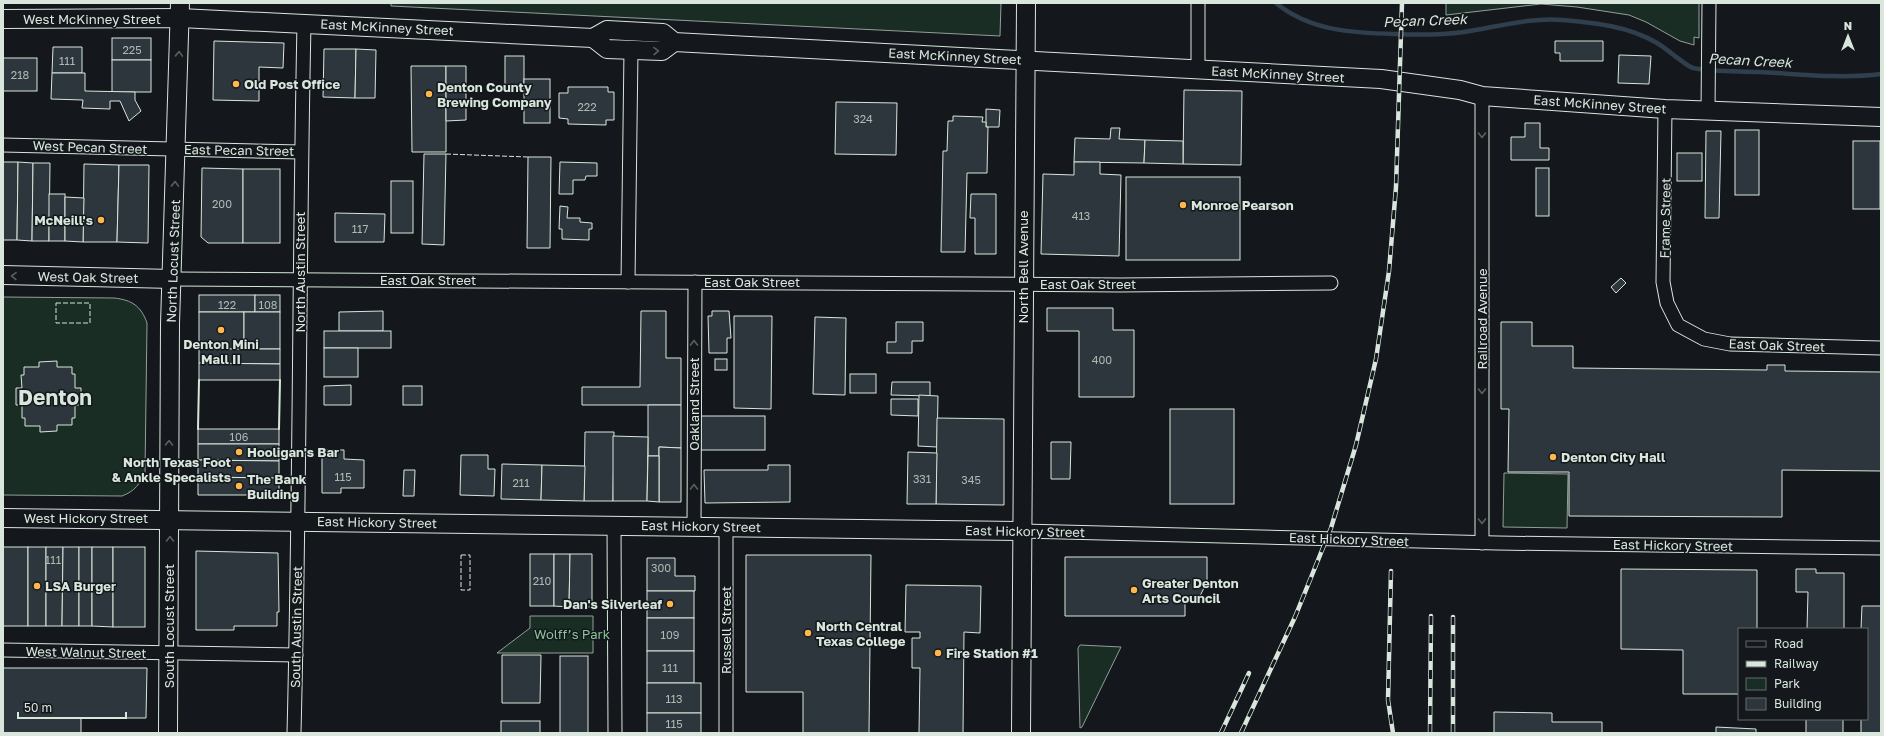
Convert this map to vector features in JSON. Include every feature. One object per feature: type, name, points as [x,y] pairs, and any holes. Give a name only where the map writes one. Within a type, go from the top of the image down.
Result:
[{"type":"main road","name":"North Bell Avenue","points":[[1021,733],[1024,60],[1026,3]]},
{"type":"main road","name":"East McKinney Street","points":[[180,10],[304,24],[593,38],[607,30],[663,33],[674,42],[1024,60],[1198,71],[1399,80],[1460,90],[1482,96],[1665,109],[1881,117]]},
{"type":"main road","name":"West McKinney Street","points":[[3,19],[180,10]]},
{"type":"main road","name":"North Locust Street","points":[[170,519],[170,348],[180,10]]},
{"type":"main road","points":[[593,38],[607,49],[662,51],[674,42]]},
{"type":"main road","name":"West Oak Street","points":[[3,275],[172,279]]},
{"type":"main road","name":"West Hickory Street","points":[[3,518],[170,519]]},
{"type":"main road","name":"East Hickory Street","points":[[170,519],[1022,531]]},
{"type":"main road","name":"South Locust Street","points":[[168,733],[170,519]]},
{"type":"street","points":[[1198,3],[1198,71]]},
{"type":"street","points":[[1708,111],[1709,3]]},
{"type":"street","name":"North Austin Street","points":[[298,521],[301,152],[304,24]]},
{"type":"street","points":[[628,282],[631,50]]},
{"type":"street","name":"Railroad Avenue","points":[[1482,96],[1482,543]]},
{"type":"street","name":"Frame Street","points":[[1665,109],[1663,282],[1667,303],[1678,325]]},
{"type":"street","name":"West Pecan Street","points":[[3,145],[176,149]]},
{"type":"street","name":"East Pecan Street","points":[[176,149],[301,152]]},
{"type":"street","name":"East Oak Street","points":[[172,279],[1023,284],[1331,283]]},
{"type":"street","name":"Oakland Street","points":[[694,526],[695,282]]},
{"type":"street","name":"East Oak Street","points":[[1678,325],[1704,339],[1730,344],[1881,348]]},
{"type":"street","name":"South Austin Street","points":[[294,733],[298,521]]},
{"type":"street","points":[[614,525],[615,733]]},
{"type":"street","name":"Russell Street","points":[[726,527],[726,733]]},
{"type":"street","name":"East Hickory Street","points":[[1022,531],[1482,543],[1881,548]]},
{"type":"street","name":"West Walnut Street","points":[[3,650],[296,655]]},
{"type":"green space","points":[[391,3],[1001,3],[1000,36],[391,6]]},
{"type":"green space","points":[[1446,3],[1699,3],[1699,38],[1694,37],[1694,45],[1680,41],[1646,22],[1629,15],[1577,7],[1541,4],[1446,15]]},
{"type":"green space","points":[[3,297],[114,298],[131,302],[142,312],[147,323],[145,472],[139,484],[130,492],[122,496],[3,495]]},
{"type":"green space","points":[[1504,473],[1568,474],[1567,528],[1503,527]]},
{"type":"green space","name":"Wolff’s Park","points":[[530,616],[593,616],[593,653],[497,653],[530,628]]},
{"type":"green space","points":[[1080,645],[1121,647],[1082,727],[1080,728],[1078,648]]},
{"type":"building","points":[[112,38],[151,38],[151,60],[112,60]]},
{"type":"building","name":"Old Post Office","points":[[214,41],[284,43],[283,68],[259,67],[259,101],[213,100]]},
{"type":"building","points":[[1555,41],[1603,41],[1603,61],[1560,61],[1560,53],[1555,53]]},
{"type":"building","points":[[53,47],[82,47],[82,73],[52,73]]},
{"type":"building","points":[[324,49],[356,49],[355,98],[323,97]]},
{"type":"building","points":[[356,49],[376,50],[375,98],[355,98]]},
{"type":"building","points":[[1619,55],[1651,56],[1649,84],[1618,83]]},
{"type":"building","points":[[505,56],[524,56],[524,88],[505,88]]},
{"type":"building","points":[[3,58],[37,58],[37,91],[3,91]]},
{"type":"building","points":[[112,60],[151,60],[151,92],[112,92]]},
{"type":"building","name":"Denton County Brewing Company","points":[[411,66],[446,66],[446,152],[412,152]]},
{"type":"building","points":[[446,66],[466,66],[466,120],[446,121]]},
{"type":"building","points":[[52,73],[85,73],[85,91],[135,92],[135,100],[141,111],[129,121],[120,101],[110,101],[110,109],[82,108],[83,100],[51,99]]},
{"type":"building","points":[[524,79],[550,79],[550,123],[524,123]]},
{"type":"building","points":[[568,87],[608,87],[608,92],[614,92],[614,120],[606,120],[606,125],[568,124],[568,119],[559,118],[559,93],[568,93]]},
{"type":"building","points":[[1184,90],[1242,91],[1241,165],[1183,164]]},
{"type":"building","points":[[836,102],[897,103],[896,155],[835,154]]},
{"type":"building","points":[[986,109],[1000,110],[999,127],[986,127]]},
{"type":"building","points":[[953,116],[983,117],[982,122],[986,122],[986,127],[988,127],[987,173],[967,173],[965,252],[941,252],[943,151],[947,151],[948,121],[953,121]]},
{"type":"building","points":[[1525,123],[1540,123],[1540,148],[1549,148],[1549,160],[1511,160],[1511,137],[1525,137]]},
{"type":"building","points":[[1111,128],[1120,128],[1119,139],[1145,140],[1144,163],[1074,162],[1075,138],[1110,139]]},
{"type":"building","points":[[1735,130],[1759,130],[1759,195],[1735,195]]},
{"type":"building","points":[[1706,131],[1721,131],[1719,218],[1705,218]]},
{"type":"building","points":[[1145,140],[1183,141],[1183,164],[1144,163]]},
{"type":"building","points":[[1853,141],[1880,141],[1880,209],[1853,209]]},
{"type":"building","points":[[1677,153],[1702,153],[1702,181],[1677,181]]},
{"type":"building","points":[[424,154],[446,154],[444,245],[422,244]]},
{"type":"building","points":[[528,157],[551,157],[550,248],[527,248]]},
{"type":"building","points":[[3,162],[18,162],[17,240],[3,240]]},
{"type":"building","points":[[18,162],[33,163],[32,241],[17,240]]},
{"type":"building","points":[[560,162],[597,163],[597,176],[586,176],[585,180],[573,180],[573,194],[559,194]]},
{"type":"building","points":[[1074,162],[1100,162],[1100,174],[1121,175],[1119,256],[1041,254],[1043,174],[1074,175]]},
{"type":"building","points":[[33,163],[50,163],[49,241],[32,241]]},
{"type":"building","name":"McNeill's","points":[[84,164],[119,165],[117,242],[83,242]]},
{"type":"building","points":[[119,165],[149,165],[148,243],[117,242]]},
{"type":"building","points":[[202,168],[243,169],[243,243],[208,243],[201,237]]},
{"type":"building","points":[[1536,168],[1549,168],[1549,216],[1536,216]]},
{"type":"building","points":[[243,169],[280,169],[280,243],[243,243]]},
{"type":"building","name":"Monroe Pearson","points":[[1126,177],[1240,177],[1240,260],[1126,260]]},
{"type":"building","points":[[391,181],[413,181],[413,233],[391,233]]},
{"type":"building","points":[[49,194],[65,194],[65,241],[49,241]]},
{"type":"building","points":[[971,194],[996,194],[996,254],[975,254],[975,218],[970,218]]},
{"type":"building","points":[[65,197],[84,198],[83,242],[65,241]]},
{"type":"building","points":[[560,206],[568,207],[567,218],[580,218],[580,222],[592,223],[592,229],[589,229],[589,240],[562,239],[562,229],[559,229]]},
{"type":"building","points":[[335,213],[385,214],[384,242],[335,242]]},
{"type":"building","points":[[1621,278],[1626,283],[1616,293],[1611,287]]},
{"type":"building","points":[[199,295],[255,295],[255,312],[199,312]]},
{"type":"building","points":[[255,295],[280,295],[280,312],[255,312]]},
{"type":"building","points":[[1047,308],[1113,308],[1113,330],[1134,330],[1134,397],[1079,397],[1079,331],[1047,331]]},
{"type":"building","points":[[383,311],[383,331],[339,331],[339,312]]},
{"type":"building","points":[[641,311],[666,311],[666,358],[681,358],[681,405],[582,405],[582,387],[640,387]]},
{"type":"building","points":[[712,311],[729,311],[731,338],[727,338],[727,353],[709,353],[708,316],[712,316]]},
{"type":"building","name":"Denton Mini Mall II","points":[[199,312],[244,312],[244,349],[199,349]]},
{"type":"building","points":[[244,312],[280,312],[280,349],[244,349]]},
{"type":"building","points":[[734,316],[772,316],[771,409],[734,408]]},
{"type":"building","points":[[815,317],[846,318],[845,395],[813,394]]},
{"type":"building","points":[[896,322],[923,322],[923,341],[912,341],[912,353],[887,353],[887,342],[896,342]]},
{"type":"building","points":[[1501,322],[1532,322],[1532,346],[1573,346],[1573,368],[1767,370],[1767,365],[1785,365],[1785,371],[1881,372],[1881,471],[1782,470],[1782,517],[1569,516],[1569,472],[1508,472],[1509,409],[1501,409]]},
{"type":"building","points":[[324,331],[391,331],[391,348],[324,348]]},
{"type":"building","points":[[324,348],[358,348],[358,377],[324,377]]},
{"type":"building","points":[[199,349],[280,349],[280,364],[199,363]]},
{"type":"building","points":[[715,359],[727,359],[727,370],[715,370]]},
{"type":"building","points":[[57,361],[57,367],[72,367],[72,374],[75,374],[75,388],[81,388],[81,405],[75,405],[75,418],[72,418],[72,425],[57,425],[57,431],[40,432],[40,426],[25,426],[25,418],[22,418],[22,405],[16,405],[16,388],[22,388],[21,375],[24,375],[24,367],[39,367],[39,362]]},
{"type":"building","points":[[199,363],[280,364],[280,380],[199,380]]},
{"type":"building","points":[[850,374],[876,374],[876,393],[850,393]]},
{"type":"building","points":[[892,382],[930,382],[930,396],[891,395]]},
{"type":"building","points":[[351,385],[351,405],[324,405],[324,386]]},
{"type":"building","points":[[403,386],[422,386],[422,405],[403,405]]},
{"type":"building","points":[[919,395],[938,396],[937,447],[918,446]]},
{"type":"building","points":[[891,399],[918,399],[918,416],[891,415]]},
{"type":"building","points":[[648,405],[681,405],[681,448],[659,447],[659,456],[648,456]]},
{"type":"building","points":[[1170,409],[1234,409],[1234,504],[1170,504]]},
{"type":"building","points":[[701,416],[765,416],[765,450],[701,450]]},
{"type":"building","points":[[937,418],[1004,419],[1004,505],[936,504]]},
{"type":"building","points":[[198,429],[279,429],[279,444],[198,444]]},
{"type":"building","points":[[585,432],[614,432],[613,501],[584,501]]},
{"type":"building","points":[[613,436],[648,437],[647,501],[613,501]]},
{"type":"building","points":[[1051,442],[1071,442],[1070,479],[1051,479]]},
{"type":"building","name":"Hooligan's Bar","points":[[198,444],[279,444],[279,461],[198,460]]},
{"type":"building","points":[[659,447],[681,448],[681,502],[659,502]]},
{"type":"building","points":[[322,450],[344,450],[344,459],[364,460],[364,488],[341,488],[341,493],[322,493]]},
{"type":"building","points":[[908,452],[937,453],[936,504],[907,504]]},
{"type":"building","points":[[461,455],[488,455],[488,469],[495,469],[494,496],[460,495]]},
{"type":"building","points":[[648,456],[659,456],[659,502],[647,501]]},
{"type":"building","name":"North Texas Foot & Ankle Specalists","points":[[198,460],[279,461],[279,478],[198,477]]},
{"type":"building","points":[[502,464],[542,465],[541,500],[501,499]]},
{"type":"building","points":[[542,465],[585,466],[584,501],[541,500]]},
{"type":"building","points":[[768,465],[790,465],[790,502],[705,503],[704,470],[768,470]]},
{"type":"building","points":[[404,470],[415,470],[414,496],[403,496]]},
{"type":"building","name":"The Bank Building","points":[[198,477],[279,478],[279,495],[198,495]]},
{"type":"building","points":[[3,547],[28,547],[28,626],[3,626]]},
{"type":"building","name":"LSA Burger","points":[[28,547],[46,547],[46,626],[28,626]]},
{"type":"building","points":[[46,547],[63,547],[62,626],[46,626]]},
{"type":"building","points":[[63,547],[79,547],[79,626],[62,626]]},
{"type":"building","points":[[79,547],[92,547],[92,626],[79,626]]},
{"type":"building","points":[[92,547],[113,547],[113,627],[92,626]]},
{"type":"building","points":[[113,547],[145,547],[145,627],[113,627]]},
{"type":"building","points":[[196,551],[278,553],[279,612],[277,612],[277,626],[234,626],[234,630],[196,630]]},
{"type":"building","points":[[530,554],[554,554],[554,606],[530,606]]},
{"type":"building","points":[[554,554],[570,554],[569,607],[554,606]]},
{"type":"building","points":[[570,554],[592,554],[592,607],[569,607]]},
{"type":"building","name":"North Central Texas College","points":[[746,555],[871,555],[869,733],[803,733],[803,692],[746,692]]},
{"type":"building","name":"Greater Denton Arts Council","points":[[1065,557],[1207,557],[1207,582],[1199,598],[1185,598],[1185,616],[1065,616]]},
{"type":"building","points":[[647,558],[675,558],[675,576],[695,576],[695,591],[647,591]]},
{"type":"building","points":[[1621,569],[1757,570],[1757,628],[1738,628],[1738,694],[1683,694],[1683,650],[1621,649]]},
{"type":"building","points":[[1796,569],[1816,569],[1816,573],[1844,573],[1844,628],[1807,628],[1808,592],[1796,592]]},
{"type":"building","name":"Fire Station #1","points":[[906,585],[981,586],[980,633],[964,632],[963,733],[919,733],[920,668],[912,668],[912,638],[920,638],[920,632],[905,632]]},
{"type":"building","name":"Dan's Silverleaf","points":[[647,591],[694,591],[694,618],[647,618]]},
{"type":"building","points":[[1862,606],[1881,606],[1881,733],[1861,733],[1861,720],[1868,720],[1868,628],[1861,628]]},
{"type":"building","points":[[647,618],[694,618],[694,651],[647,651]]},
{"type":"building","points":[[647,651],[694,651],[694,683],[647,683]]},
{"type":"building","points":[[502,655],[541,655],[540,703],[502,703]]},
{"type":"building","points":[[560,656],[588,656],[588,733],[560,733]]},
{"type":"building","points":[[3,668],[147,668],[146,718],[81,718],[81,733],[3,733]]},
{"type":"building","points":[[647,683],[701,683],[701,713],[647,713]]},
{"type":"building","points":[[1494,712],[1552,713],[1552,722],[1602,722],[1602,733],[1494,733]]},
{"type":"building","points":[[647,713],[701,713],[701,733],[647,733]]},
{"type":"building","points":[[1806,720],[1843,720],[1843,733],[1806,733]]},
{"type":"building","points":[[501,721],[540,721],[540,733],[501,733]]},
{"type":"building","points":[[1716,727],[1756,729],[1756,733],[1716,733]]},
{"type":"waterway","name":"Pecan Creek","points":[[1276,3],[1303,20],[1332,29],[1363,33],[1412,35],[1438,34],[1464,32],[1526,21],[1551,19],[1600,24],[1635,33],[1657,43],[1693,68],[1718,71],[1820,76],[1881,74]]},
{"type":"railway","points":[[1241,733],[1295,617],[1331,528],[1356,445],[1376,359],[1389,271],[1396,187],[1402,3]]},
{"type":"railway","points":[[1391,571],[1388,700],[1393,733]]},
{"type":"railway","points":[[1430,733],[1431,616]]},
{"type":"railway","points":[[1453,617],[1453,733]]},
{"type":"railway","points":[[1221,733],[1249,673]]},
{"type":"fence","points":[[446,154],[528,157]]},
{"type":"fence","points":[[56,303],[90,303],[90,323],[56,323],[56,303]]},
{"type":"fence","points":[[461,555],[470,555],[470,590],[461,590],[461,555]]},
{"type":"wall","points":[[198,429],[199,380]]},
{"type":"wall","points":[[279,429],[280,380]]},
{"type":"place","name":"Old Post Office","points":[[236,84]]},
{"type":"place","name":"Denton County Brewing Company","points":[[429,94]]},
{"type":"place","name":"Monroe Pearson","points":[[1183,205]]},
{"type":"place","name":"McNeill's","points":[[101,220]]},
{"type":"place","name":"Denton Mini Mall II","points":[[221,330]]},
{"type":"place","name":"Hooligan's Bar","points":[[239,452]]},
{"type":"place","name":"Denton City Hall","points":[[1553,457]]},
{"type":"place","name":"North Texas Foot & Ankle Specalists","points":[[239,469]]},
{"type":"place","name":"The Bank Building","points":[[239,486]]},
{"type":"place","name":"LSA Burger","points":[[37,586]]},
{"type":"place","name":"Greater Denton Arts Council","points":[[1134,590]]},
{"type":"place","name":"Dan's Silverleaf","points":[[670,604]]},
{"type":"place","name":"North Central Texas College","points":[[808,633]]},
{"type":"place","name":"Fire Station #1","points":[[938,653]]},
{"type":"district","name":"Denton","points":[[55,397]]}]
